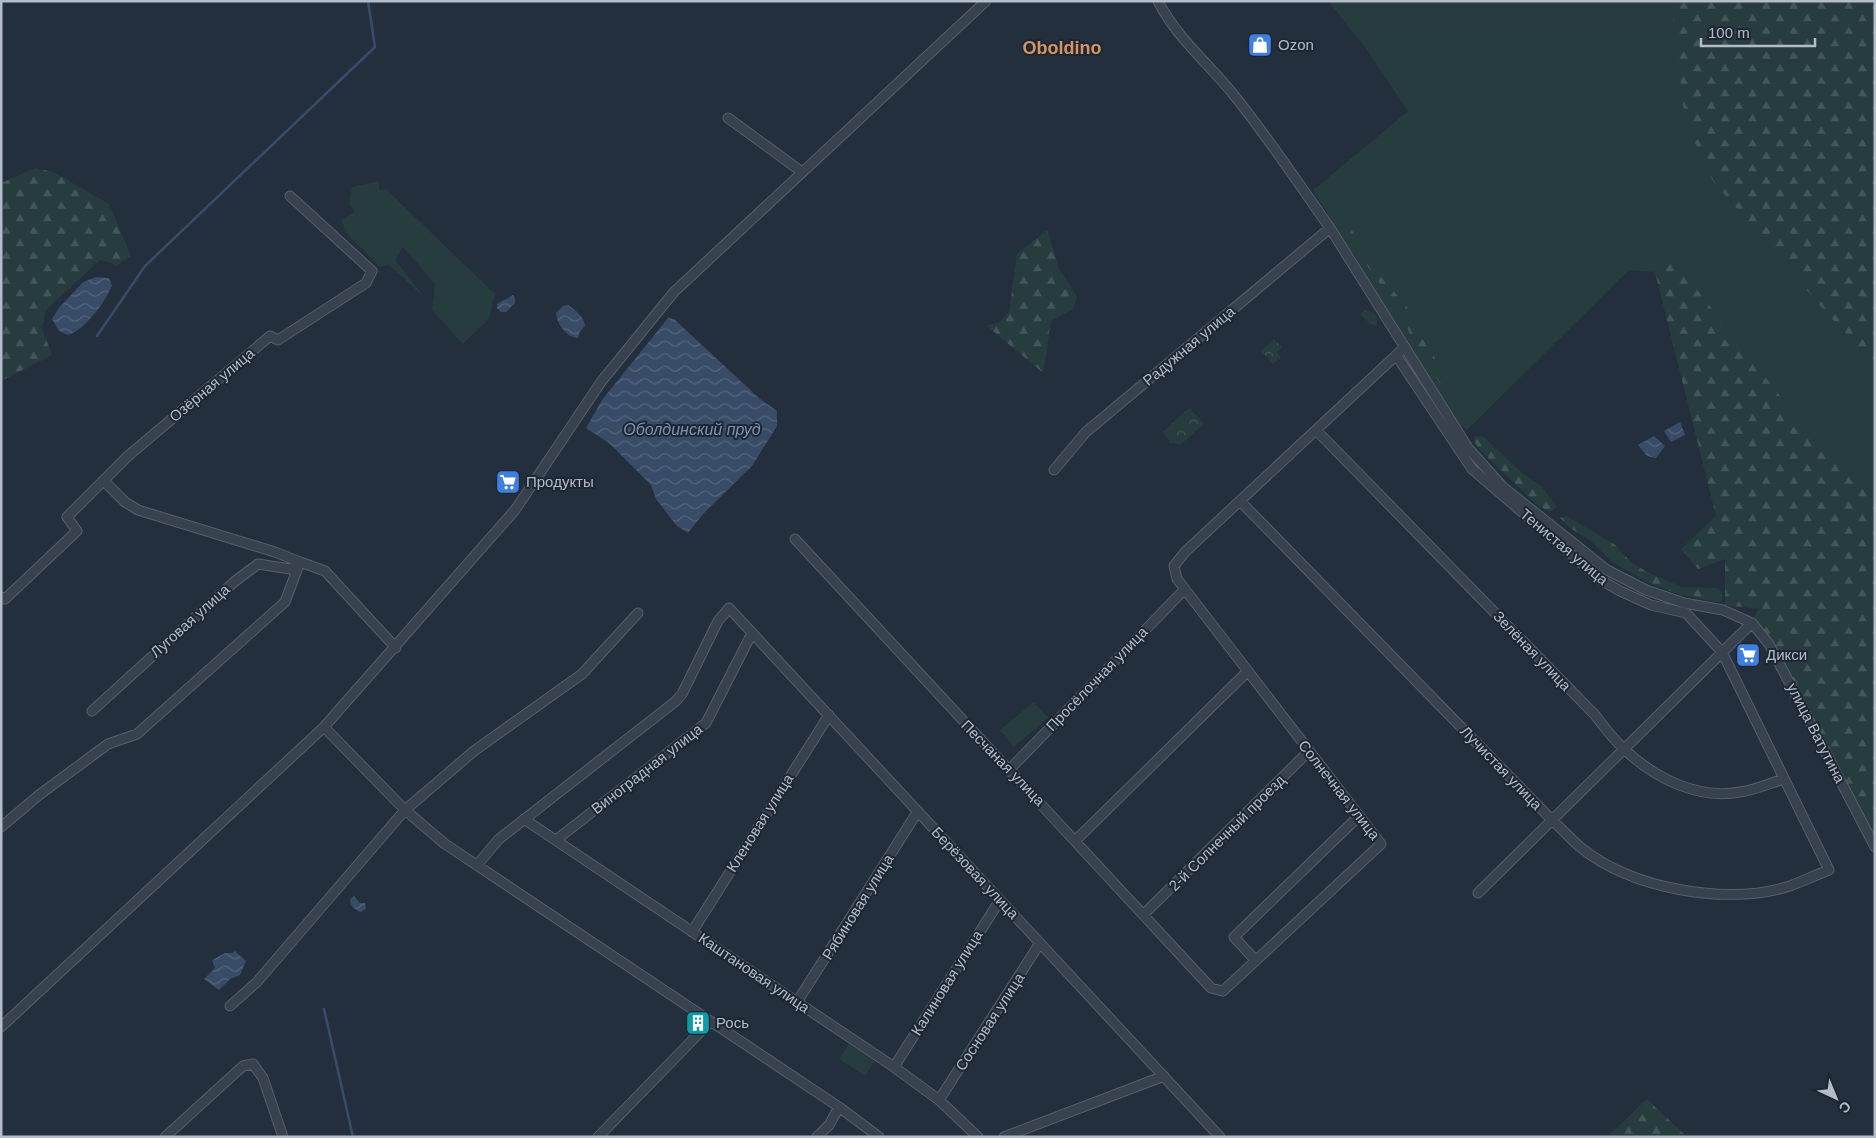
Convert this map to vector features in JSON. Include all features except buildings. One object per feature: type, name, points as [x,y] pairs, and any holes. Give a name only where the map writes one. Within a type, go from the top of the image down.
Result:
[{"type":"street","points":[[1,1027],[324,727],[396,648],[492,534],[515,510],[601,382],[674,292],[986,1]]},
{"type":"street","points":[[1158,1],[1163,12],[1196,54],[1244,109],[1280,156],[1330,228],[1468,448],[1502,487],[1607,570],[1646,590],[1684,603],[1723,610],[1752,623],[1478,893]]},
{"type":"street","points":[[728,118],[802,172]]},
{"type":"street","name":"Озёрная улица","points":[[1,597],[5,599],[77,531],[67,517],[128,456],[270,336],[278,340],[366,283],[372,271],[290,196]]},
{"type":"street","name":"Радужная улица","points":[[1054,470],[1086,432],[1330,228]]},
{"type":"street","points":[[1240,501],[1405,347]]},
{"type":"street","name":"Тенистая улица","points":[[1396,355],[1472,469],[1601,580],[1620,591],[1651,604],[1686,613],[1722,652],[1829,870]]},
{"type":"street","name":"Зелёная улица","points":[[1316,430],[1595,715],[1624,750],[1654,773],[1692,790],[1716,793],[1740,792],[1784,779]]},
{"type":"street","points":[[104,481],[124,502],[138,510],[275,552],[325,571],[396,648]]},
{"type":"street","name":"Солнечная улица","points":[[1211,988],[1223,991],[1381,844],[1177,579],[1174,566],[1185,552],[1240,501]]},
{"type":"street","name":"Лучистая улица","points":[[1240,501],[1553,821],[1581,847],[1623,872],[1653,883],[1686,891],[1717,894],[1748,894],[1789,886],[1829,870]]},
{"type":"street","name":"Песчаная улица","points":[[795,539],[1076,840],[1211,988]]},
{"type":"street","points":[[1,827],[39,795],[108,744],[137,734],[285,602],[300,562]]},
{"type":"street","name":"Луговая улица","points":[[92,711],[234,582],[258,564],[290,569],[300,562]]},
{"type":"street","name":"Просёлочная улица","points":[[1010,769],[1185,589]]},
{"type":"street","name":"Берёзовая улица","points":[[524,819],[676,701],[682,694],[718,621],[730,608],[1220,1137]]},
{"type":"street","points":[[230,1006],[258,982],[405,810],[474,751],[582,674],[638,613]]},
{"type":"street","name":"улица Ватутина","points":[[1752,623],[1769,644],[1875,847]]},
{"type":"street","name":"Виноградная улица","points":[[556,840],[706,723],[752,633]]},
{"type":"street","points":[[1076,840],[1248,671]]},
{"type":"street","name":"Кленовая улица","points":[[692,932],[828,715]]},
{"type":"street","points":[[324,727],[405,810],[445,844],[839,1107],[879,1137]]},
{"type":"street","name":"2-й Солнечный проезд","points":[[1144,914],[1309,751]]},
{"type":"street","name":"Рябиновая улица","points":[[797,1002],[918,811]]},
{"type":"street","points":[[1256,961],[1234,936],[1359,816]]},
{"type":"street","points":[[477,866],[497,840],[524,819]]},
{"type":"street","name":"Каштановая улица","points":[[524,819],[894,1067],[939,1100],[978,1137]]},
{"type":"street","name":"Калиновая улица","points":[[894,1067],[1000,900]]},
{"type":"street","name":"Сосновая улица","points":[[939,1100],[1040,943]]},
{"type":"street","points":[[598,1137],[710,1022]]},
{"type":"street","points":[[165,1137],[243,1066],[253,1064],[263,1078],[283,1137]]},
{"type":"street","points":[[1004,1137],[1164,1076]]},
{"type":"street","points":[[818,1137],[829,1125],[839,1107]]},
{"type":"green space","points":[[1328,1],[1671,1],[1713,181],[1829,316],[1875,364],[1875,501],[1813,438],[1672,258],[1655,272],[1629,270],[1467,430],[1457,422],[1313,190],[1408,111],[1365,47]]},
{"type":"green space","points":[[1671,1],[1875,1],[1875,364],[1829,316],[1713,181],[1685,121]]},
{"type":"green space","points":[[35,168],[53,172],[109,204],[131,256],[117,265],[100,260],[46,310],[42,328],[52,355],[1,381],[1,183]]},
{"type":"green space","points":[[379,181],[379,190],[386,189],[495,294],[489,319],[463,344],[432,310],[435,284],[403,247],[395,260],[425,298],[389,265],[380,267],[345,232],[342,220],[355,212],[349,204],[352,187]]},
{"type":"green space","points":[[1350,227],[1374,268],[1412,313],[1444,376],[1441,385],[1413,343],[1403,316],[1346,236]]},
{"type":"green space","points":[[1047,230],[1059,268],[1077,297],[1073,309],[1051,321],[1043,373],[986,325],[999,323],[1009,312],[1017,254]]},
{"type":"green space","points":[[1672,258],[1813,438],[1875,501],[1875,847],[1769,644],[1752,623],[1758,609],[1725,605],[1725,559],[1698,569],[1681,549],[1716,516],[1655,272]]},
{"type":"green space","points":[[1365,310],[1373,312],[1377,318],[1377,326],[1370,324],[1361,314]]},
{"type":"green space","points":[[1274,339],[1282,347],[1277,352],[1281,357],[1273,364],[1261,351]]},
{"type":"green space","points":[[1189,408],[1204,424],[1180,445],[1171,443],[1163,432]]},
{"type":"green space","points":[[1474,436],[1484,437],[1521,472],[1542,487],[1557,507],[1549,512],[1536,504],[1479,449],[1474,441]]},
{"type":"green space","points":[[1566,516],[1614,544],[1632,563],[1649,573],[1682,587],[1718,588],[1723,601],[1714,602],[1681,595],[1652,584],[1612,562],[1591,541],[1570,528],[1560,518]]},
{"type":"green space","points":[[1034,702],[1048,718],[1014,747],[1000,730]]},
{"type":"green space","points":[[849,1044],[875,1061],[865,1076],[839,1059]]},
{"type":"green space","points":[[1647,1099],[1687,1137],[1607,1137]]},
{"type":"water","points":[[96,277],[109,278],[112,286],[99,308],[81,328],[68,335],[59,331],[52,319],[59,308],[83,282]]},
{"type":"water","points":[[513,295],[515,303],[506,312],[501,312],[497,308],[497,304]]},
{"type":"water","points":[[568,305],[579,314],[584,322],[585,326],[580,331],[578,338],[566,333],[557,317],[556,313],[563,306]]},
{"type":"water","name":"Оболдинский пруд","points":[[668,318],[674,319],[760,399],[777,411],[777,426],[752,466],[703,514],[688,533],[677,526],[656,499],[651,485],[609,443],[586,428],[602,400]]},
{"type":"water","points":[[1680,422],[1685,435],[1671,442],[1664,431]]},
{"type":"water","points":[[1654,436],[1665,446],[1656,458],[1647,456],[1638,445]]},
{"type":"water","points":[[354,896],[360,903],[365,903],[366,909],[361,912],[353,907],[350,899]]},
{"type":"water","points":[[235,951],[246,961],[240,975],[230,979],[219,990],[204,979],[215,968],[212,960],[225,953],[233,953]]},
{"type":"waterway","points":[[97,336],[145,266],[375,47],[368,1]]},
{"type":"waterway","points":[[324,1009],[353,1137]]},
{"type":"place","name":"Ozon","points":[[1260,45]]},
{"type":"place","name":"Продукты","points":[[508,482]]},
{"type":"place","name":"Дикси","points":[[1748,655]]},
{"type":"place","name":"Рось","points":[[698,1023]]},
{"type":"district","name":"Oboldino","points":[[1062,48]]}]
